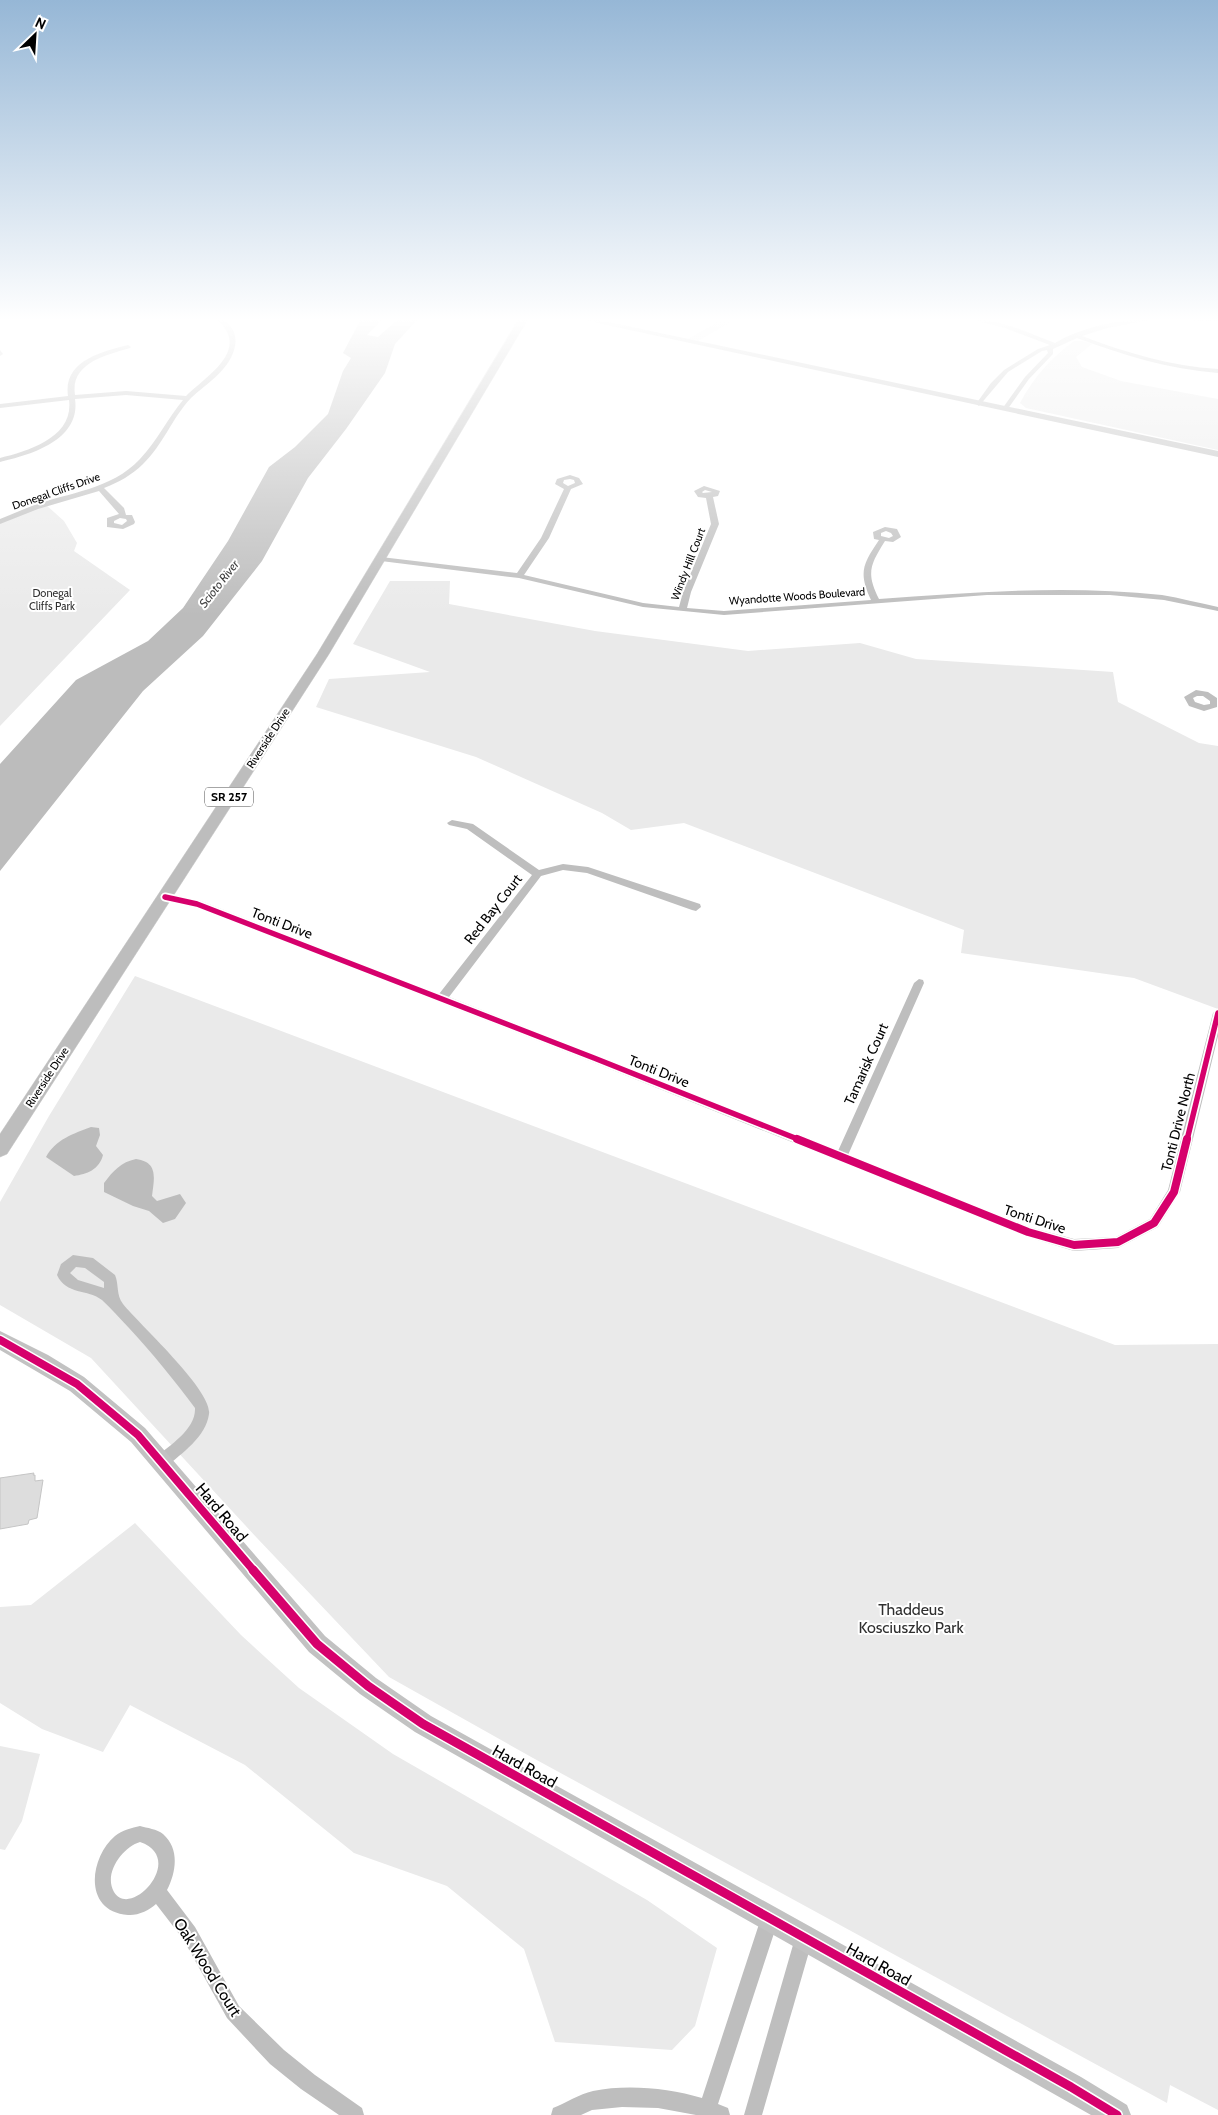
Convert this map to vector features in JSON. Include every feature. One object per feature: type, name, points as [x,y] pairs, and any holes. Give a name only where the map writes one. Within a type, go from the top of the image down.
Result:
[{"type":"main road","name":"Riverside Drive","points":[[0,1148],[323,654],[465,418]]},
{"type":"main road","name":"Hard Road","points":[[0,1340],[77,1384],[138,1435],[316,1644],[385,1700],[423,1724],[1071,2087],[1117,2115]]},
{"type":"street","points":[[0,460],[25,454],[59,433],[71,418]]},
{"type":"street","name":"Donegal Cliffs Drive","points":[[0,522],[34,508],[100,488],[120,478],[144,460],[174,418]]},
{"type":"street","points":[[1045,418],[1218,454]]},
{"type":"street","points":[[100,488],[123,516]]},
{"type":"street","points":[[518,576],[545,538],[568,488]]},
{"type":"street","name":"Windy Hill Court","points":[[682,610],[687,592],[715,524],[710,496]]},
{"type":"street","points":[[876,602],[865,574],[868,562],[882,540]]},
{"type":"street","name":"Wyandotte Woods Boulevard","points":[[381,559],[518,576],[644,604],[682,610],[724,613],[987,593],[1110,593],[1164,598],[1218,609]]},
{"type":"street","points":[[452,823],[470,826],[538,874]]},
{"type":"street","name":"Red Bay Court","points":[[442,998],[538,874],[563,867],[588,870],[696,906]]},
{"type":"street","name":"Tonti Drive","points":[[165,897],[197,904],[442,998],[1028,1232],[1074,1244],[1118,1242],[1145,1228]]},
{"type":"street","name":"Tamarisk Court","points":[[841,1157],[919,983]]},
{"type":"street","name":"Tonti Drive North","points":[[1145,1228],[1154,1223],[1174,1192],[1218,1013]]},
{"type":"street","points":[[118,1306],[166,1358],[196,1397],[204,1412],[202,1421],[196,1429],[161,1462]]},
{"type":"street","name":"Oak Wood Court","points":[[157,1891],[189,1933],[206,1967],[233,2012],[276,2057],[355,2115]]},
{"type":"street","points":[[560,2115],[591,2101],[649,2097],[715,2111],[770,1918]]},
{"type":"street","points":[[753,2115],[804,1938]]},
{"type":"green space","points":[[1070,418],[1218,418],[1218,450]]},
{"type":"green space","name":"Donegal Cliffs Park","points":[[45,504],[64,521],[77,543],[74,551],[130,590],[0,726],[0,522]]},
{"type":"green space","points":[[390,581],[450,581],[449,604],[595,631],[748,651],[860,643],[916,659],[1113,672],[1118,702],[1199,743],[1218,746],[1218,1009],[1134,978],[961,953],[964,930],[684,823],[631,830],[602,813],[476,757],[316,707],[329,679],[430,672],[353,644]]},
{"type":"green space","name":"Thaddeus Kosciuszko Park","points":[[135,976],[1115,1345],[1218,1344],[1218,2110],[1170,2085],[1167,2103],[533,1758],[389,1677],[257,1538],[91,1358],[0,1305],[0,1202],[49,1116]]},
{"type":"green space","points":[[135,1523],[241,1635],[299,1688],[393,1754],[647,1900],[717,1948],[695,2026],[672,2050],[555,2042],[524,1949],[447,1886],[354,1853],[245,1765],[130,1705],[103,1752],[42,1729],[0,1703],[0,1607],[31,1605]]},
{"type":"green space","points":[[0,1746],[40,1754],[22,1821],[5,1850],[0,1849]]},
{"type":"water","name":"Scioto River","points":[[324,418],[354,418],[308,478],[262,561],[203,636],[143,691],[0,871],[0,764],[76,680],[148,641],[183,608],[228,541],[269,467],[295,447]]},
{"type":"water","points":[[91,1127],[99,1128],[100,1135],[96,1146],[103,1155],[99,1164],[92,1170],[74,1176],[46,1157],[60,1141]]},
{"type":"water","points":[[136,1159],[143,1161],[152,1168],[154,1178],[152,1196],[157,1201],[180,1194],[186,1203],[175,1219],[163,1223],[149,1211],[133,1206],[104,1192],[104,1183],[114,1171],[126,1162]]},
{"type":"building","points":[[34,1473],[35,1481],[43,1480],[37,1518],[29,1520],[28,1524],[0,1529],[0,1478]]},
{"type":"cycle path","points":[[165,897],[197,904],[594,1058],[1028,1232],[1074,1245],[1118,1242],[1154,1223],[1174,1192],[1218,1013]]},
{"type":"cycle path","points":[[0,1340],[77,1384],[138,1435],[317,1644],[395,1706],[423,1724],[1071,2087],[1117,2115]]}]
